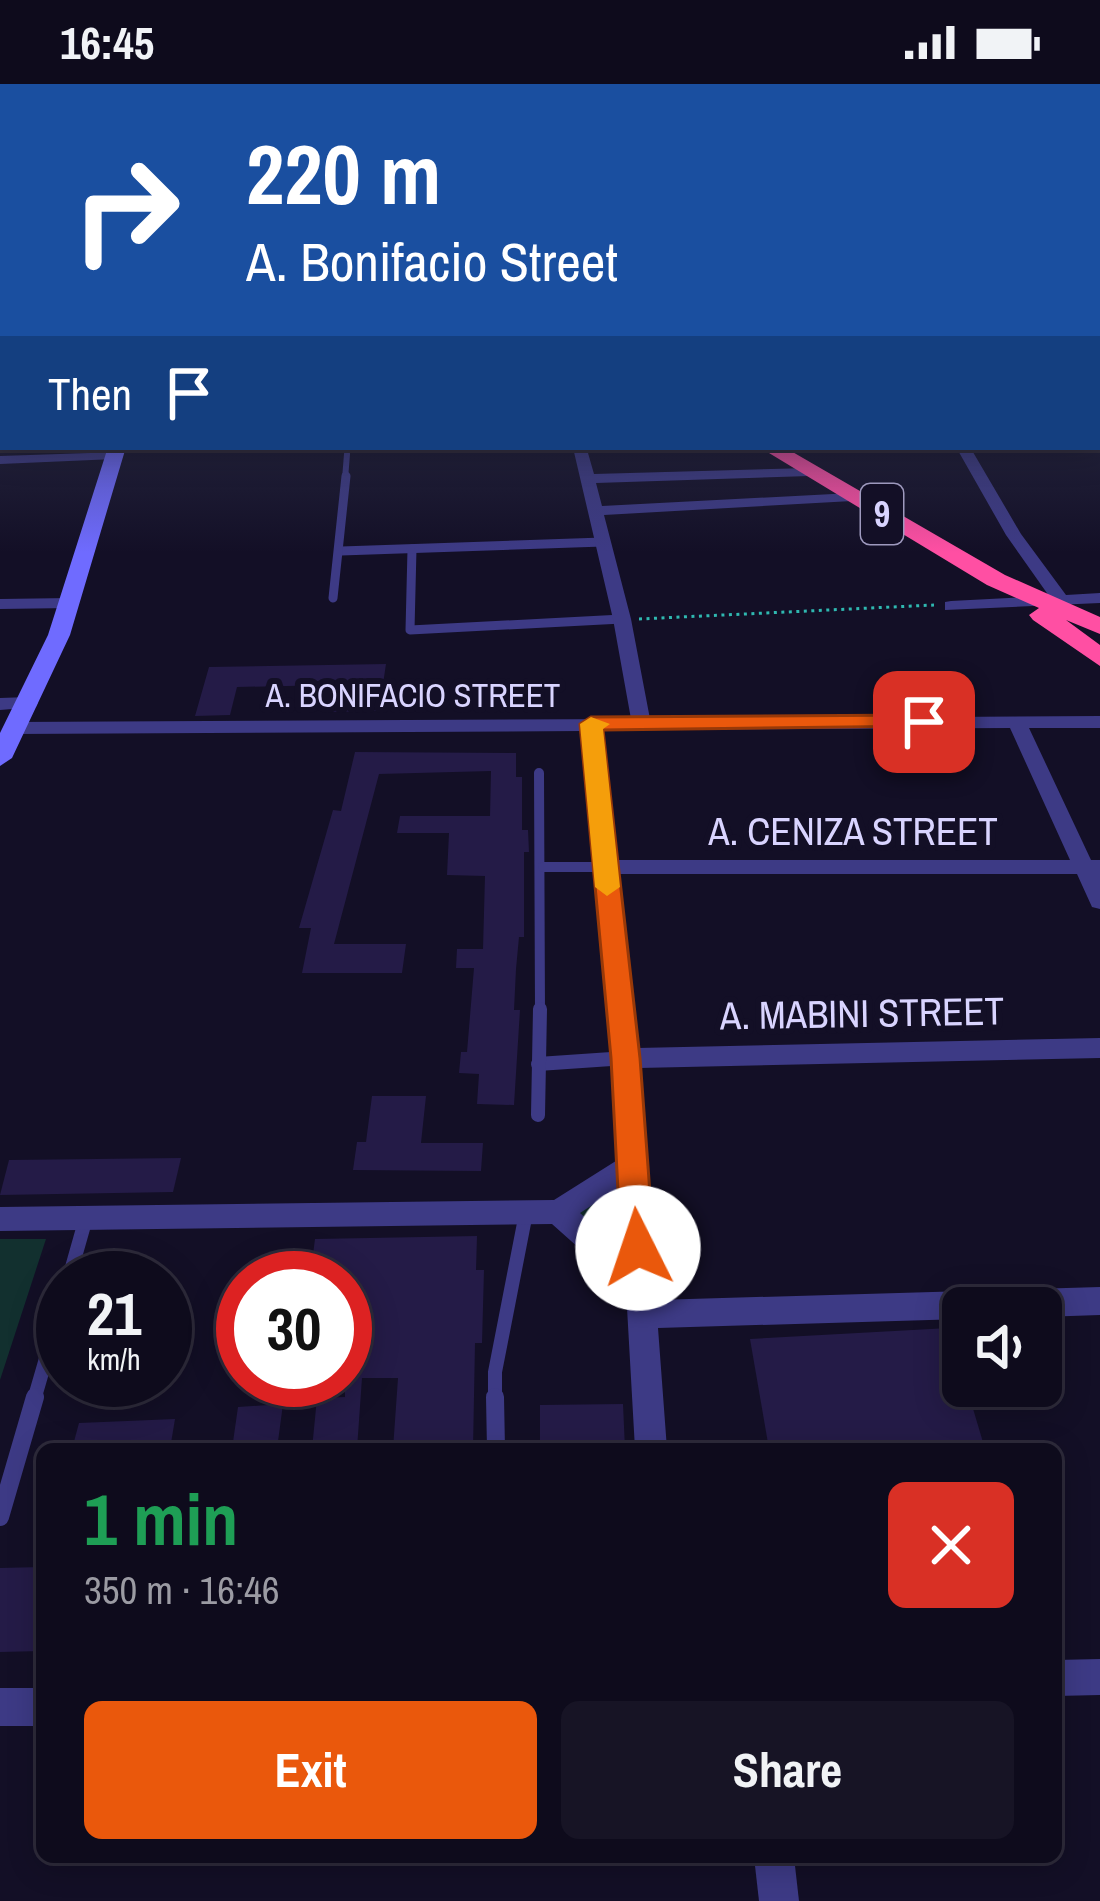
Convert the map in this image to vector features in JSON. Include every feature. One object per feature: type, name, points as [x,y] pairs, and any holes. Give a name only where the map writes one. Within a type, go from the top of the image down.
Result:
[{"type":"highway","name":"9","points":[[774,450],[996,580],[1100,626]]},
{"type":"highway","name":"9","points":[[1043,601],[1100,658]]},
{"type":"street","points":[[584,450],[641,722]]},
{"type":"street","points":[[965,450],[1015,535],[1043,601]]},
{"type":"street","points":[[0,460],[116,451],[70,603],[29,703],[0,758]]},
{"type":"street","points":[[587,479],[809,472]]},
{"type":"street","points":[[595,511],[853,497]]},
{"type":"street","points":[[951,606],[1100,598]]},
{"type":"street","points":[[0,604],[70,603]]},
{"type":"street","points":[[0,704],[29,703]]},
{"type":"street","points":[[1016,721],[1092,867],[1100,901]]},
{"type":"street","name":"A. BONIFACIO STREET","points":[[14,728],[1100,722]]},
{"type":"street","points":[[591,724],[626,1058],[651,1443]]},
{"type":"street","name":"A. CENIZA STREET","points":[[605,867],[1092,867]]},
{"type":"street","name":"A. MABINI STREET","points":[[626,1058],[1100,1048]]},
{"type":"street","points":[[0,1220],[558,1212],[632,1165]]},
{"type":"street","points":[[558,1212],[641,1299],[1100,1301]]},
{"type":"street","points":[[1062,1678],[1100,1677]]},
{"type":"street","points":[[0,1707],[36,1707]]},
{"type":"street","points":[[775,1863],[779,1901]]},
{"type":"lane","points":[[333,598],[347,454]]},
{"type":"lane","points":[[341,551],[603,542]]},
{"type":"lane","points":[[412,548],[410,630],[622,620]]},
{"type":"lane","points":[[538,1115],[543,867],[539,773]]},
{"type":"lane","points":[[543,867],[605,867]]},
{"type":"lane","points":[[538,1064],[626,1058]]},
{"type":"lane","points":[[496,1443],[495,1372],[526,1212]]},
{"type":"lane","points":[[77,1251],[86,1218]]},
{"type":"lane","points":[[0,1517],[36,1393]]},
{"type":"path","points":[[622,620],[951,606]]},
{"type":"green space","points":[[624,1181],[628,1260],[574,1211]]},
{"type":"green space","points":[[0,1239],[46,1239],[42,1251],[36,1251],[36,1270],[0,1380]]},
{"type":"building","points":[[386,664],[379,711],[325,712],[331,685],[237,687],[230,715],[195,716],[209,667]]},
{"type":"building","points":[[355,752],[516,753],[516,777],[522,777],[522,830],[528,830],[529,852],[524,852],[524,937],[519,937],[516,969],[514,1010],[520,1010],[514,1105],[477,1104],[479,1074],[459,1073],[461,1052],[467,1052],[474,968],[456,968],[457,949],[483,949],[485,876],[447,875],[449,833],[397,833],[400,816],[490,816],[491,771],[379,774],[334,944],[406,944],[402,973],[302,973],[311,928],[299,928],[333,810],[341,811]]},
{"type":"building","points":[[372,1096],[426,1096],[421,1143],[483,1143],[481,1171],[353,1170],[357,1142],[366,1142]]},
{"type":"building","points":[[181,1158],[173,1192],[0,1195],[9,1160]]},
{"type":"building","points":[[477,1236],[476,1270],[484,1270],[482,1343],[475,1343],[473,1443],[393,1443],[398,1378],[372,1378],[372,1251],[313,1251],[315,1239]]},
{"type":"building","points":[[942,1328],[942,1407],[973,1407],[983,1443],[768,1443],[750,1339]]},
{"type":"building","points":[[623,1404],[625,1443],[540,1443],[540,1405]]},
{"type":"building","points":[[238,1407],[283,1407],[278,1443],[233,1443]]},
{"type":"building","points":[[316,1407],[360,1407],[357,1443],[313,1443]]},
{"type":"building","points":[[175,1419],[171,1443],[74,1443],[79,1423]]},
{"type":"building","points":[[36,1567],[36,1651],[0,1652],[0,1568]]},
{"type":"slow traffic","points":[[599,724],[591,724],[607,887]]},
{"type":"route","points":[[638,1248],[626,1058],[591,724],[924,722]]}]
